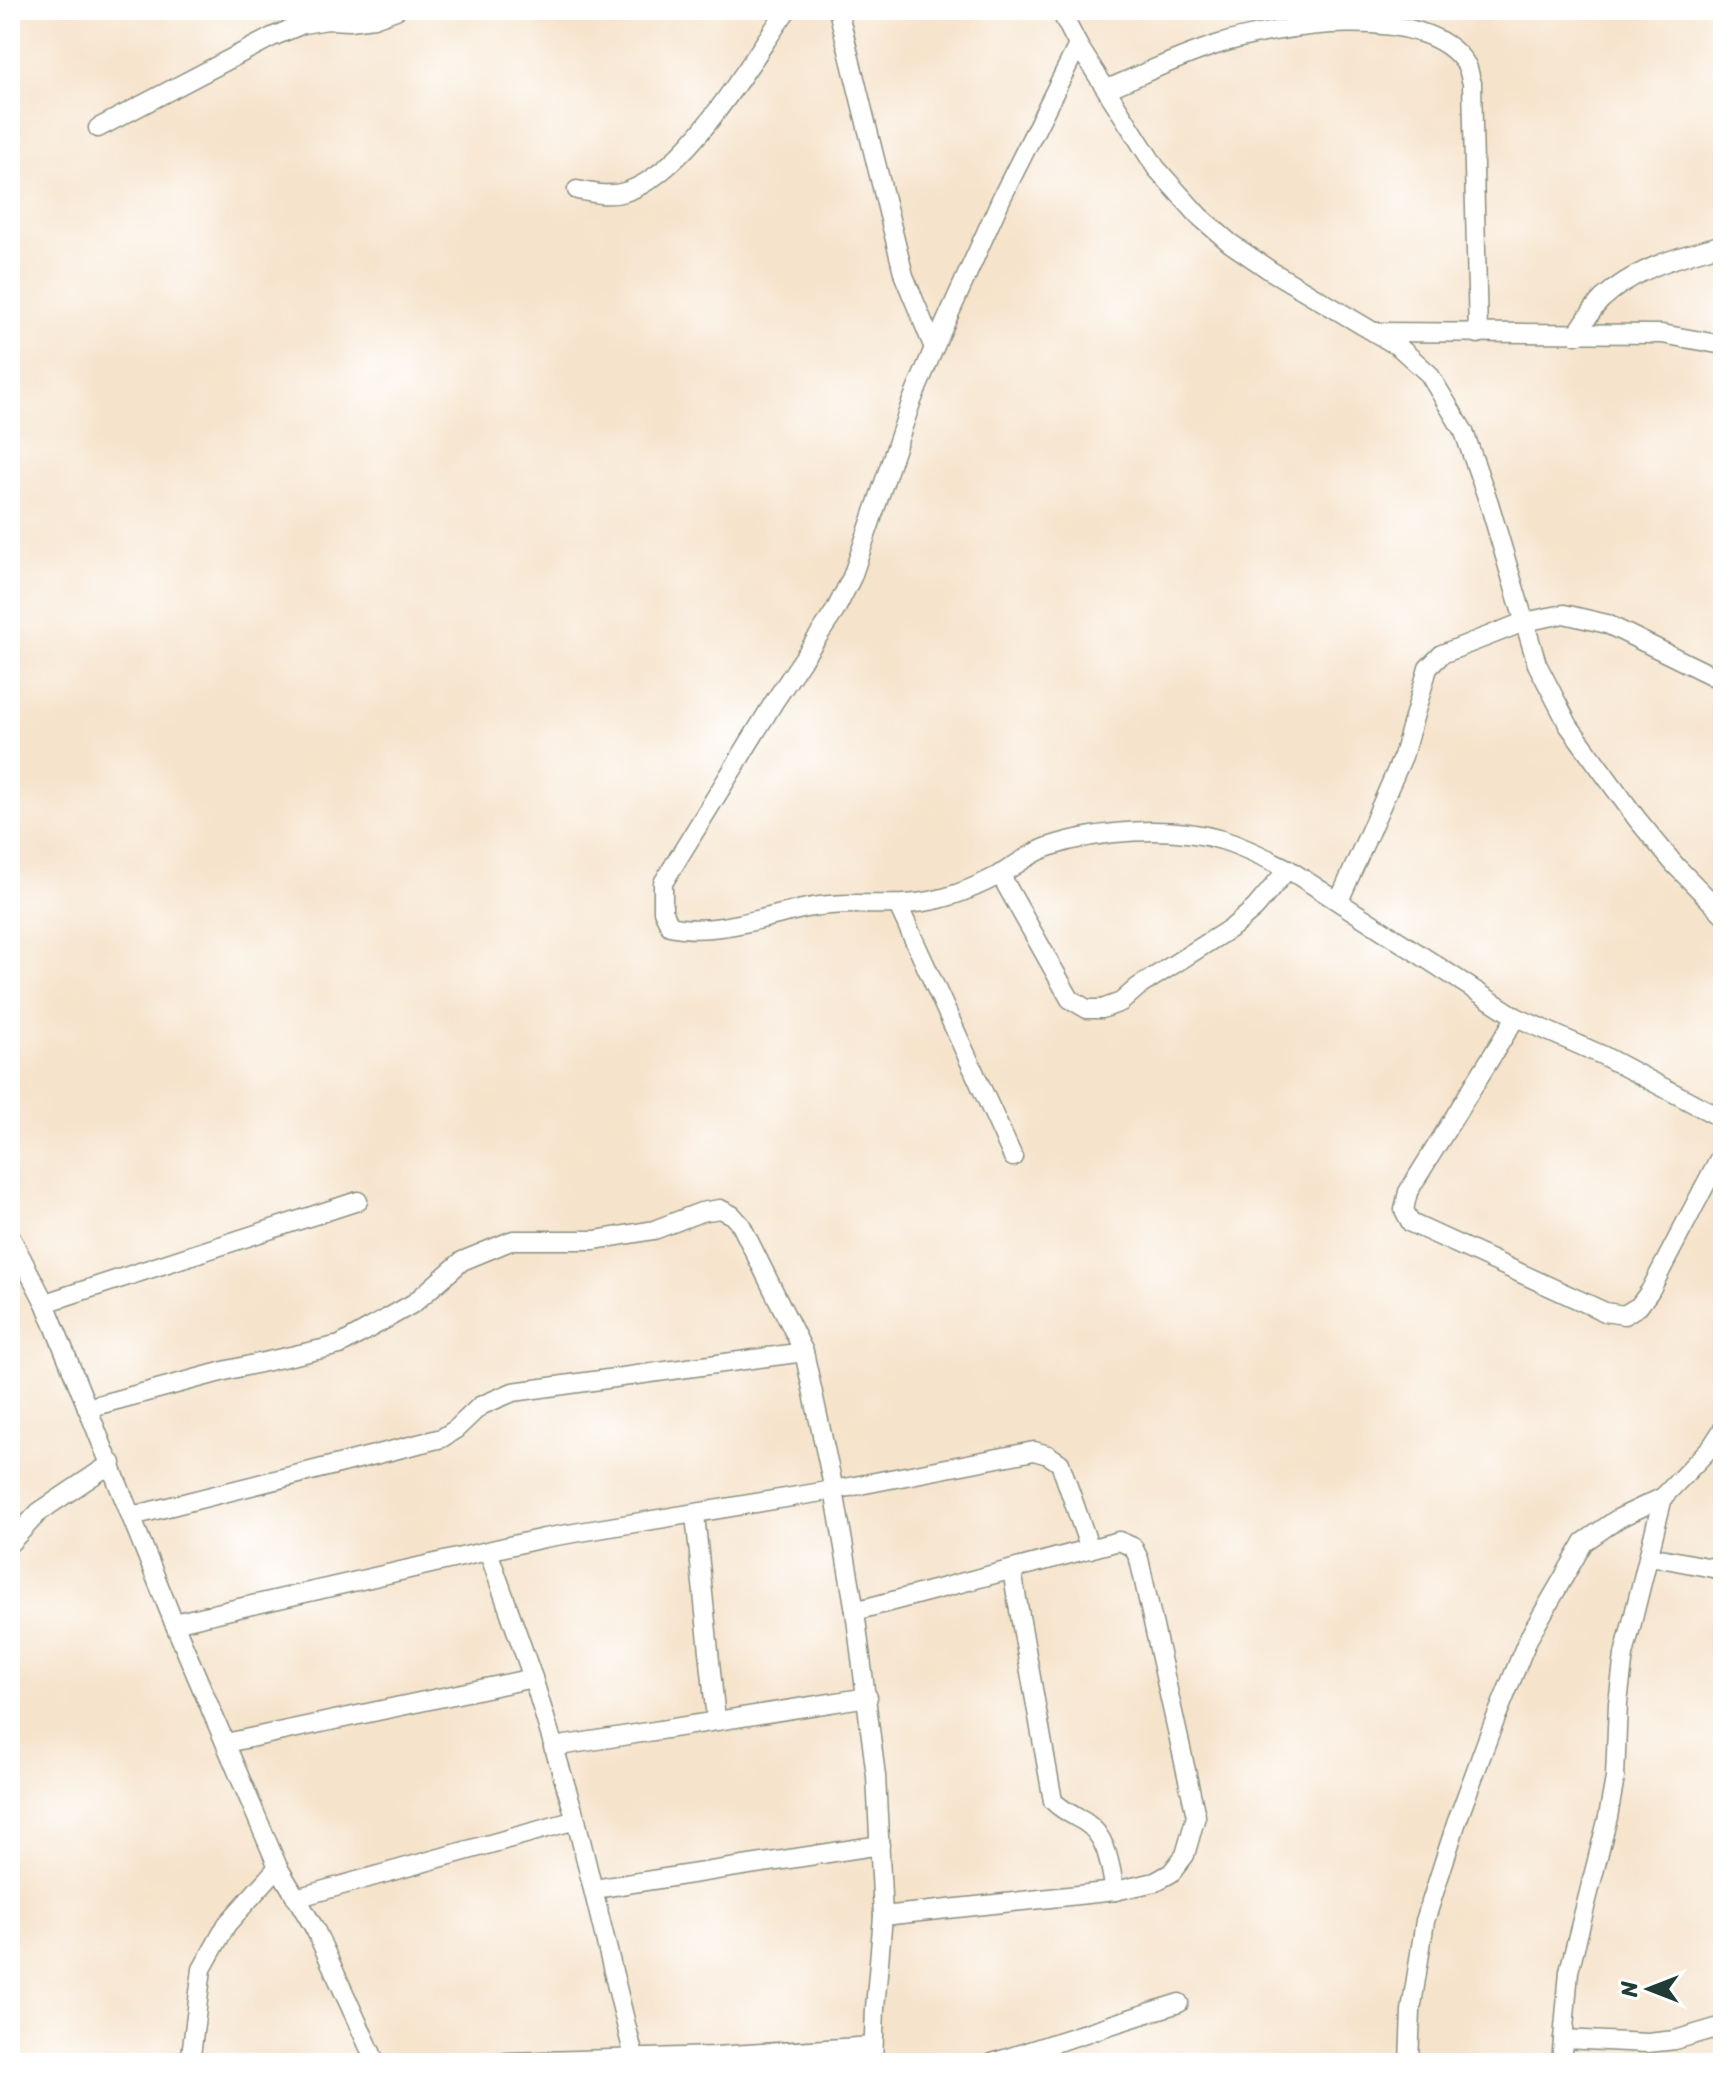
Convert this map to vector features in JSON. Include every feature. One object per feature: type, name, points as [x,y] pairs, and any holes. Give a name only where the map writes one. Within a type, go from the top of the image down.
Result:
[{"type":"street","points":[[98,128],[272,37],[303,24],[374,18],[396,10]]},
{"type":"street","points":[[577,190],[604,196],[623,193],[664,169],[702,130],[787,10]]},
{"type":"street","points":[[838,10],[904,276],[934,348]]},
{"type":"street","points":[[1060,10],[1078,45],[1156,168],[1199,216],[1230,243],[1271,271],[1399,347],[1429,374],[1464,432],[1489,503],[1537,664],[1569,726],[1665,854],[1723,914]]},
{"type":"street","points":[[1107,89],[1220,44],[1343,22],[1413,28],[1450,49],[1467,66],[1472,83],[1478,334]]},
{"type":"street","points":[[1078,45],[1002,197],[934,348],[911,403],[852,577],[841,600],[663,883],[663,911],[670,926],[687,930],[712,929],[841,903],[898,905],[939,899],[1000,874],[1047,847],[1146,831],[1220,839],[1249,849],[1288,869],[1516,1017],[1602,1055],[1723,1119]]},
{"type":"street","points":[[1576,335],[1601,300],[1624,283],[1662,262],[1723,244]]},
{"type":"street","points":[[1372,332],[1662,334],[1723,345]]},
{"type":"street","points":[[1339,901],[1403,756],[1428,668],[1442,654],[1524,622],[1564,614],[1607,624],[1723,681]]},
{"type":"street","points":[[1000,874],[1070,999],[1087,1009],[1102,1009],[1121,1002],[1138,987],[1234,926],[1255,908],[1288,869]]},
{"type":"street","points":[[898,905],[1013,1157]]},
{"type":"street","points":[[1516,1017],[1408,1192],[1404,1210],[1411,1223],[1605,1312],[1624,1315],[1639,1306],[1650,1291],[1723,1151]]},
{"type":"street","points":[[45,1303],[358,1201]]},
{"type":"street","points":[[87,1408],[228,1370],[340,1345],[414,1303],[462,1261],[513,1240],[595,1240],[654,1230],[701,1212],[720,1209],[732,1215],[741,1225],[804,1352],[834,1490],[855,1611],[868,1697],[883,1916],[873,2054],[474,2063]]},
{"type":"street","points":[[10,1236],[45,1303],[174,1623],[278,1867],[315,1929],[376,2063]]},
{"type":"street","points":[[132,1516],[442,1438],[480,1406],[513,1392],[804,1352]]},
{"type":"street","points":[[1409,2063],[1411,2011],[1425,1921],[1456,1824],[1528,1639],[1584,1542],[1619,1518],[1663,1497],[1712,1446],[1723,1429]]},
{"type":"street","points":[[174,1623],[544,1538],[695,1515],[1034,1451],[1060,1463],[1090,1549]]},
{"type":"street","points":[[10,1543],[39,1512],[112,1463]]},
{"type":"street","points":[[1561,2063],[1569,1971],[1615,1778],[1618,1703],[1624,1655],[1663,1497]]},
{"type":"street","points":[[695,1515],[716,1720]]},
{"type":"street","points":[[855,1611],[1119,1541],[1133,1547],[1139,1559],[1196,1816],[1185,1855],[1171,1873],[1155,1882],[1115,1891],[883,1916]]},
{"type":"street","points":[[488,1551],[533,1678],[576,1820],[634,2057]]},
{"type":"street","points":[[1650,1556],[1723,1570]]},
{"type":"street","points":[[1012,1571],[1053,1801],[1062,1810],[1096,1830],[1105,1845],[1115,1891]]},
{"type":"street","points":[[226,1743],[533,1678]]},
{"type":"street","points":[[553,1747],[868,1697]]},
{"type":"street","points":[[296,1898],[576,1820]]},
{"type":"street","points":[[594,1889],[880,1845]]},
{"type":"street","points":[[190,2063],[202,1969],[227,1924],[278,1867]]},
{"type":"street","points":[[992,2063],[1179,2003]]},
{"type":"street","points":[[1563,2039],[1648,2043],[1675,2040],[1723,2026]]}]
